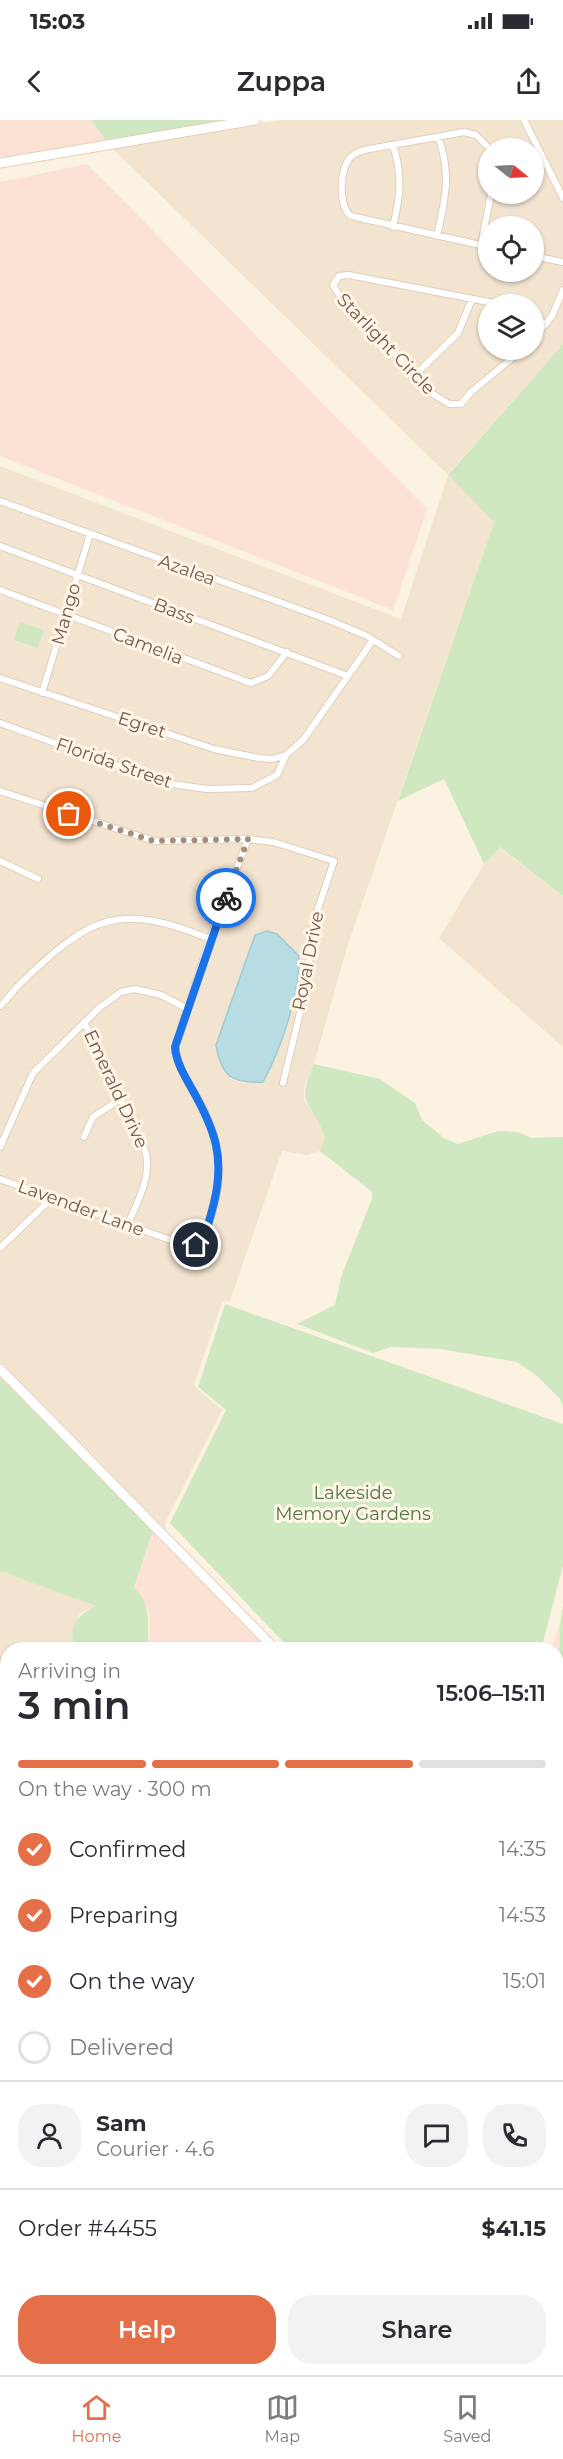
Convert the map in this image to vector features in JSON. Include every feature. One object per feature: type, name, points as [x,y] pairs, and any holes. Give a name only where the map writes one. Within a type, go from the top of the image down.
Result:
[{"type":"street","points":[[0,163],[255,120]]},
{"type":"street","points":[[524,120],[563,198]]},
{"type":"street","points":[[478,244],[351,216],[345,211],[343,196],[344,172],[350,157],[364,150],[469,133],[480,138]]},
{"type":"street","points":[[436,236],[448,182],[445,154],[438,137]]},
{"type":"street","points":[[393,146],[401,174],[399,202],[393,227]]},
{"type":"street","points":[[544,258],[563,262]]},
{"type":"street","name":"Starlight Circle","points":[[478,300],[349,275],[339,276],[335,280],[334,290],[343,302],[440,400],[461,404],[471,392],[510,360]]},
{"type":"street","points":[[545,325],[557,307],[563,290]]},
{"type":"street","points":[[416,374],[458,333],[472,299]]},
{"type":"street","name":"Azalea","points":[[0,501],[329,620],[373,640],[399,656]]},
{"type":"street","name":"Mango","points":[[42,693],[90,534]]},
{"type":"street","name":"Bass","points":[[0,546],[348,676]]},
{"type":"street","name":"Camelia","points":[[0,590],[251,683],[268,676],[287,652]]},
{"type":"street","name":"Florida Street","points":[[0,723],[151,780],[194,788],[252,788],[262,785],[277,775],[286,755],[304,739],[373,640]]},
{"type":"street","name":"Egret","points":[[0,678],[214,749],[259,758],[273,759],[286,755]]},
{"type":"street","name":"Royal Drive","points":[[0,791],[154,841],[248,839],[273,842],[334,861],[316,914],[307,984],[284,1083]]},
{"type":"street","name":"Lavender Lane","points":[[0,1179],[127,1226],[191,1246],[201,1241],[211,1213],[219,1176],[218,1145],[176,1052],[176,1040],[188,1010],[210,939],[248,839]]},
{"type":"street","points":[[0,861],[38,879]]},
{"type":"street","points":[[0,1006],[23,981],[67,943],[97,925],[112,920],[146,918],[166,922],[210,939]]},
{"type":"street","points":[[0,1147],[33,1073],[84,1022],[128,990],[161,995],[188,1010]]},
{"type":"street","name":"Emerald Drive","points":[[84,1022],[122,1098],[148,1161],[143,1185],[127,1226]]},
{"type":"street","points":[[84,1137],[93,1117],[122,1098]]},
{"type":"street","points":[[0,1248],[51,1198]]},
{"type":"street","points":[[0,1369],[268,1642]]},
{"type":"shaded area","points":[[0,120],[91,120],[106,141],[0,159]]},
{"type":"shaded area","points":[[280,120],[563,120],[563,344],[448,474],[494,522],[347,947],[314,1064],[304,1088],[304,1100],[318,1118],[326,1137],[320,1151],[307,1155],[282,1151],[230,1301],[222,1302],[194,1385],[222,1410],[166,1521],[165,1529],[0,1363],[0,466],[401,619],[448,475],[112,148]],"holes":[[[255,935],[299,978],[271,1066],[263,1082],[244,1083],[231,1079],[219,1061],[216,1045]]]},
{"type":"shaded area","points":[[87,164],[427,509],[393,610],[0,456],[0,182]]},
{"type":"shaded area","points":[[499,847],[563,896],[563,1047],[439,938],[484,864]]},
{"type":"shaded area","points":[[153,1530],[262,1642],[150,1642],[149,1611],[134,1589]]},
{"type":"shaded area","points":[[0,1571],[97,1606],[79,1614],[72,1642],[0,1642]]},
{"type":"shaded area","points":[[560,1623],[560,1642],[554,1642]]},
{"type":"green space","points":[[91,120],[229,120],[106,141]]},
{"type":"green space","points":[[563,344],[563,896],[500,847],[484,864],[444,779],[398,801],[494,522],[448,475]]},
{"type":"green space","points":[[20,622],[44,630],[38,648],[14,640]]},
{"type":"green space","points":[[314,1064],[380,1079],[415,1103],[422,1120],[444,1138],[458,1144],[498,1131],[518,1132],[531,1138],[563,1137],[563,1406],[560,1399],[536,1375],[517,1362],[440,1349],[391,1347],[373,1353],[297,1324],[335,1305],[341,1277],[372,1199],[372,1192],[320,1151],[325,1137],[305,1096],[308,1078]]},
{"type":"green space","name":"Lakeside Memory Gardens","points":[[225,1304],[563,1424],[563,1565],[543,1642],[283,1642],[170,1523],[226,1410],[198,1387]]},
{"type":"green space","points":[[0,1375],[153,1530],[134,1588],[140,1594],[147,1609],[149,1642],[73,1642],[73,1628],[78,1618],[96,1606],[0,1571]]},
{"type":"green space","points":[[563,1606],[563,1642],[560,1642]]},
{"type":"water","points":[[267,931],[277,934],[299,956],[296,987],[283,1037],[263,1082],[243,1081],[230,1076],[225,1071],[216,1045],[255,935]]},
{"type":"way so far","points":[[69,814],[154,841],[248,839],[226,898]]},
{"type":"route","points":[[196,1245],[203,1236],[218,1186],[218,1145],[204,1110],[180,1065],[175,1047],[198,982],[210,939],[226,898]]}]
